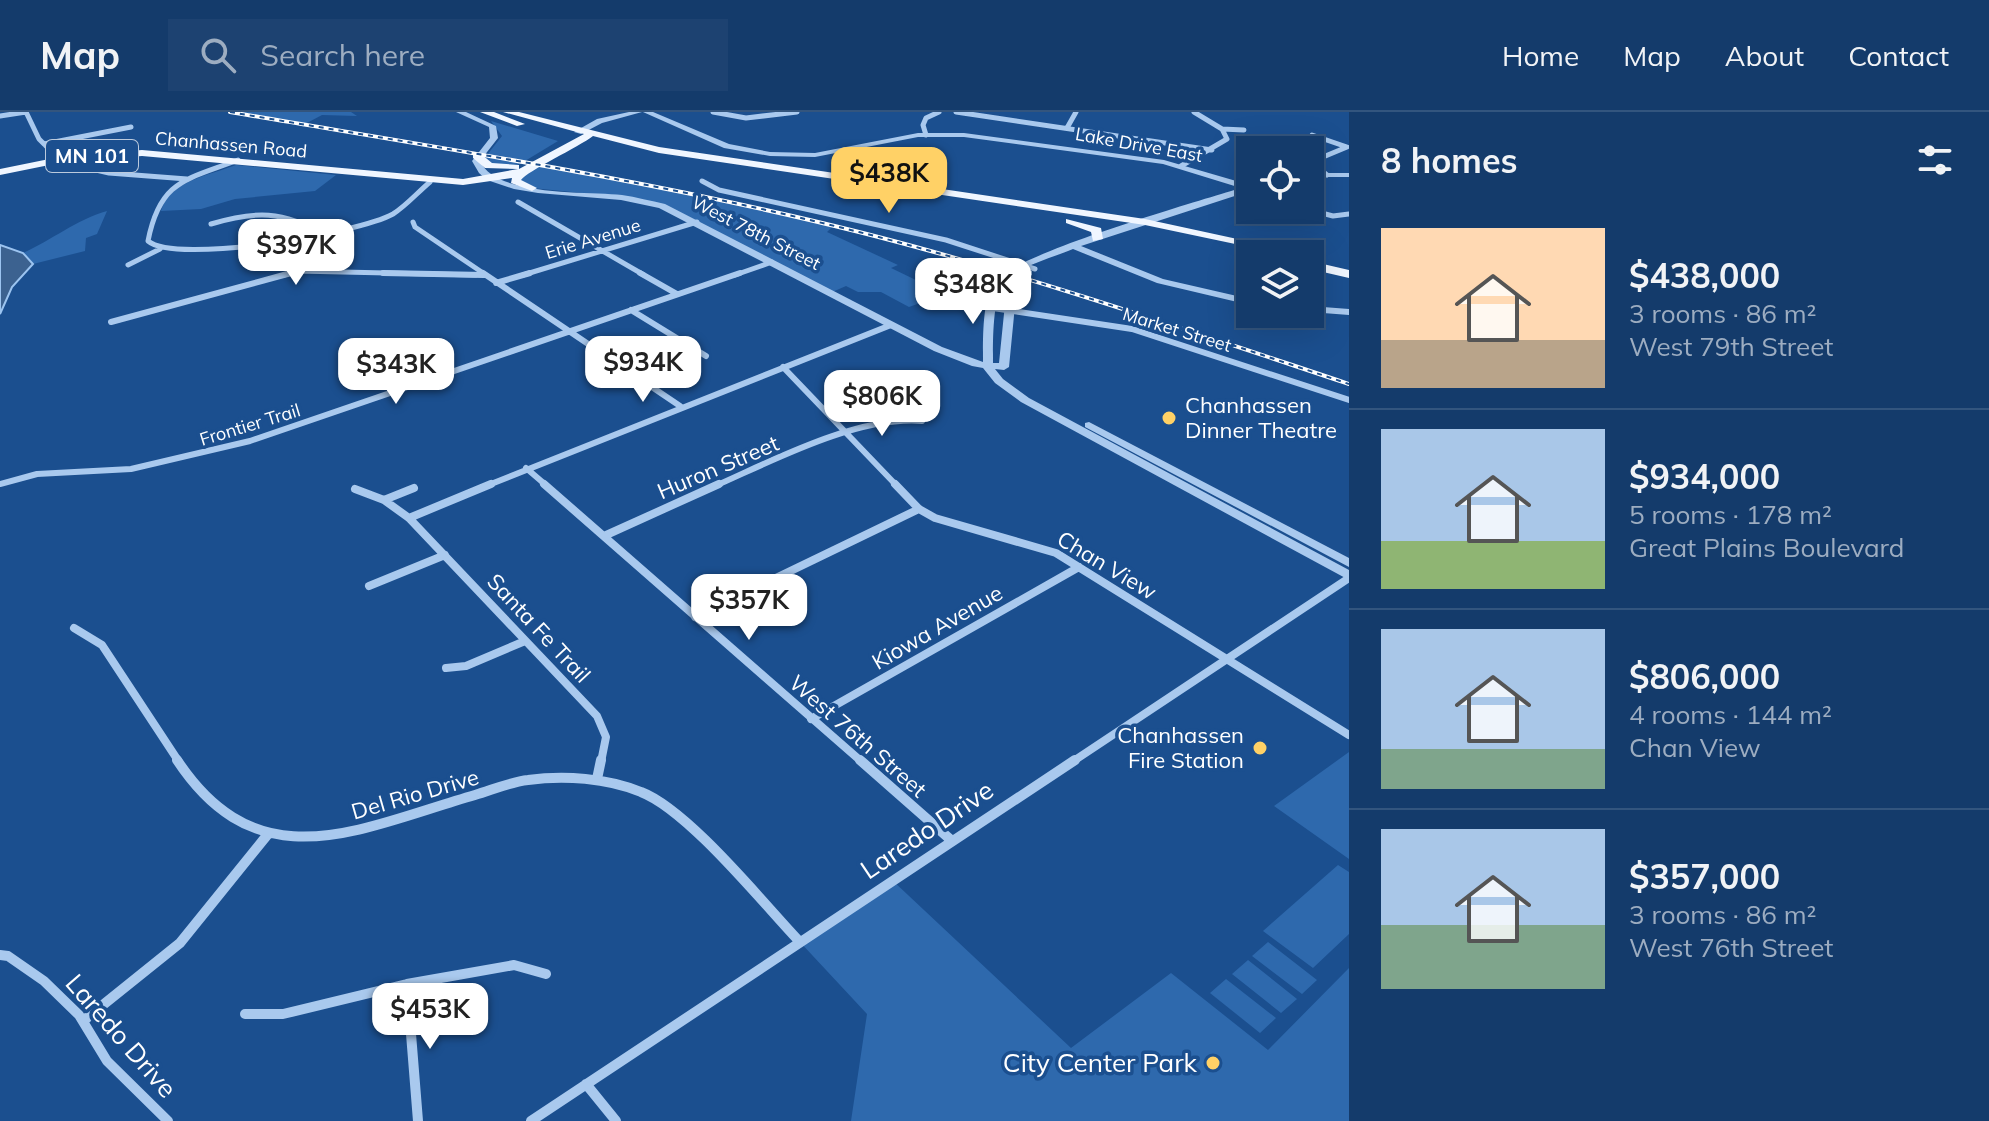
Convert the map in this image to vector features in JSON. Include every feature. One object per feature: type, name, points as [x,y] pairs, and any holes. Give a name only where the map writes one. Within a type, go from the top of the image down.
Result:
[{"type":"main road","points":[[485,112],[585,133]]},
{"type":"main road","points":[[508,112],[623,143],[1144,226],[1236,247]]},
{"type":"main road","points":[[553,125],[585,133],[608,147]]},
{"type":"main road","name":"Chanhassen Road","points":[[0,172],[142,153],[238,160],[430,182],[489,177],[523,170],[563,153],[585,133]]},
{"type":"main road","name":"Chanhassen Road","points":[[523,170],[585,133]]},
{"type":"main road","points":[[563,153],[587,146],[608,147],[704,165],[1127,228],[1161,225],[1237,240]]},
{"type":"main road","points":[[477,156],[493,167],[523,170]]},
{"type":"main road","points":[[523,170],[515,181],[532,188]]},
{"type":"main road","name":"Chanhassen Road","points":[[364,173],[489,177]]},
{"type":"main road","points":[[1190,215],[1187,221],[1192,227],[1232,239]]},
{"type":"main road","points":[[1052,216],[1090,226],[1098,231],[1097,239]]},
{"type":"main road","points":[[1324,259],[1349,265]]},
{"type":"main road","points":[[1324,268],[1349,274]]},
{"type":"street","points":[[0,116],[26,112],[44,144],[63,162],[109,173],[189,179]]},
{"type":"street","points":[[460,112],[486,122],[495,133],[491,143],[477,156],[477,165],[489,177]]},
{"type":"street","points":[[585,133],[638,112]]},
{"type":"street","name":"Lake Drive East","points":[[647,112],[727,146],[770,154],[841,152],[926,135],[994,138],[1181,166],[1236,185]]},
{"type":"street","points":[[713,112],[746,118],[797,112]]},
{"type":"street","points":[[926,135],[923,125],[926,118],[939,112]]},
{"type":"street","points":[[956,112],[1212,150]]},
{"type":"street","points":[[1067,128],[1076,112]]},
{"type":"street","points":[[1194,112],[1222,129],[1244,130]]},
{"type":"street","points":[[44,144],[131,127]]},
{"type":"street","points":[[1181,166],[1227,139],[1222,129]]},
{"type":"street","points":[[1312,135],[1347,147],[1311,162],[1327,175]]},
{"type":"street","points":[[238,160],[168,190],[156,203],[148,241],[160,249],[187,251],[324,235],[393,214],[430,182]]},
{"type":"street","points":[[1324,175],[1349,175]]},
{"type":"street","name":"West 78th Street","points":[[489,177],[532,188],[632,198],[662,206],[946,353],[988,367],[1004,367]]},
{"type":"street","points":[[702,181],[719,190],[946,240],[1029,268]]},
{"type":"street","points":[[988,367],[993,308],[999,282],[1079,249],[1236,195]]},
{"type":"street","points":[[1161,225],[1236,196]]},
{"type":"street","points":[[518,202],[677,294]]},
{"type":"street","points":[[211,224],[249,214],[273,212],[296,217],[324,235]]},
{"type":"street","points":[[1324,214],[1349,214]]},
{"type":"street","points":[[413,222],[415,227],[484,275],[680,406]]},
{"type":"street","name":"Erie Avenue","points":[[496,283],[697,222]]},
{"type":"street","points":[[1079,249],[1127,228]]},
{"type":"street","points":[[128,265],[160,249]]},
{"type":"street","points":[[1079,249],[1160,281],[1236,299]]},
{"type":"street","name":"Frontier Trail","points":[[2,482],[37,474],[131,469],[210,452],[772,262]]},
{"type":"street","points":[[1029,268],[1012,284],[1004,367],[1015,382],[1035,396],[1349,563]]},
{"type":"street","points":[[111,322],[298,271],[484,275]]},
{"type":"street","name":"Market Street","points":[[993,308],[1132,329],[1349,400]]},
{"type":"street","points":[[631,310],[706,356]]},
{"type":"street","points":[[1324,310],[1349,312]]},
{"type":"street","points":[[409,518],[680,406],[891,325]]},
{"type":"street","points":[[946,353],[971,356],[988,349]]},
{"type":"street","name":"Chan View","points":[[783,367],[919,509],[936,520],[962,529],[1039,546],[1079,567],[1349,735]]},
{"type":"street","name":"West 78th Street","points":[[988,367],[999,381],[1025,400],[1349,577]]},
{"type":"street","name":"Huron Street","points":[[604,536],[846,431],[909,415],[922,421]]},
{"type":"street","name":"West 76th Street","points":[[526,468],[951,840]]},
{"type":"street","points":[[384,500],[414,488]]},
{"type":"street","name":"Santa Fe Trail","points":[[355,489],[384,500],[409,518],[597,716],[606,737],[597,779]]},
{"type":"street","points":[[695,617],[919,509]]},
{"type":"street","points":[[369,586],[445,555]]},
{"type":"street","name":"Kiowa Avenue","points":[[811,719],[1079,567]]},
{"type":"street","name":"Laredo Drive","points":[[531,1121],[1349,577]]},
{"type":"street","name":"Del Rio Drive","points":[[74,628],[102,645],[209,802],[235,821],[268,834],[327,838],[527,780],[597,779],[643,792],[680,816],[799,941]]},
{"type":"street","points":[[446,668],[466,666],[525,641]]},
{"type":"street","points":[[83,1021],[180,943],[268,834]]},
{"type":"street","name":"Laredo Drive","points":[[0,955],[8,956],[44,981],[83,1021],[107,1061],[168,1121]]},
{"type":"street","points":[[245,1014],[283,1014],[407,984],[514,965],[546,974]]},
{"type":"street","points":[[407,984],[418,1121]]},
{"type":"street","points":[[586,1084],[616,1121]]},
{"type":"shaded area","points":[[237,112],[351,112],[357,116],[322,115],[305,124]]},
{"type":"shaded area","points":[[491,121],[558,141],[520,164],[491,167],[483,160],[502,136]]},
{"type":"shaded area","points":[[236,165],[336,175],[315,191],[235,199],[201,209],[161,211],[165,201],[181,186]]},
{"type":"shaded area","points":[[541,166],[687,193],[833,226],[827,232],[898,265],[891,268],[945,294],[909,307],[881,292],[858,292],[846,286],[830,293],[662,206],[632,198],[532,188],[517,183],[520,174]]},
{"type":"shaded area","points":[[107,211],[97,234],[86,238],[85,251],[33,264],[23,253],[85,220]]},
{"type":"shaded area","points":[[0,245],[23,253],[33,264],[12,287],[0,314]]},
{"type":"shaded area","points":[[1349,752],[1349,859],[1274,806]]},
{"type":"shaded area","points":[[1338,865],[1349,872],[1349,934],[1313,968],[1263,931]]},
{"type":"shaded area","name":"City Center Park","points":[[892,880],[1071,1048],[1171,973],[1268,1050],[1349,968],[1349,1121],[851,1121],[867,1014],[799,941]]},
{"type":"shaded area","points":[[1268,942],[1317,980],[1302,994],[1252,956]]},
{"type":"shaded area","points":[[1248,960],[1297,999],[1281,1013],[1232,974]]},
{"type":"shaded area","points":[[1226,979],[1276,1018],[1260,1033],[1210,993]]},
{"type":"railway","points":[[230,112],[467,152],[781,213],[921,248],[1044,284],[1349,384]]},
{"type":"place","name":"Chanhassen Dinner Theatre","points":[[1169,418]]},
{"type":"place","name":"Chanhassen Fire Station","points":[[1260,748]]},
{"type":"place","name":"City Center Park","points":[[1213,1063]]}]
